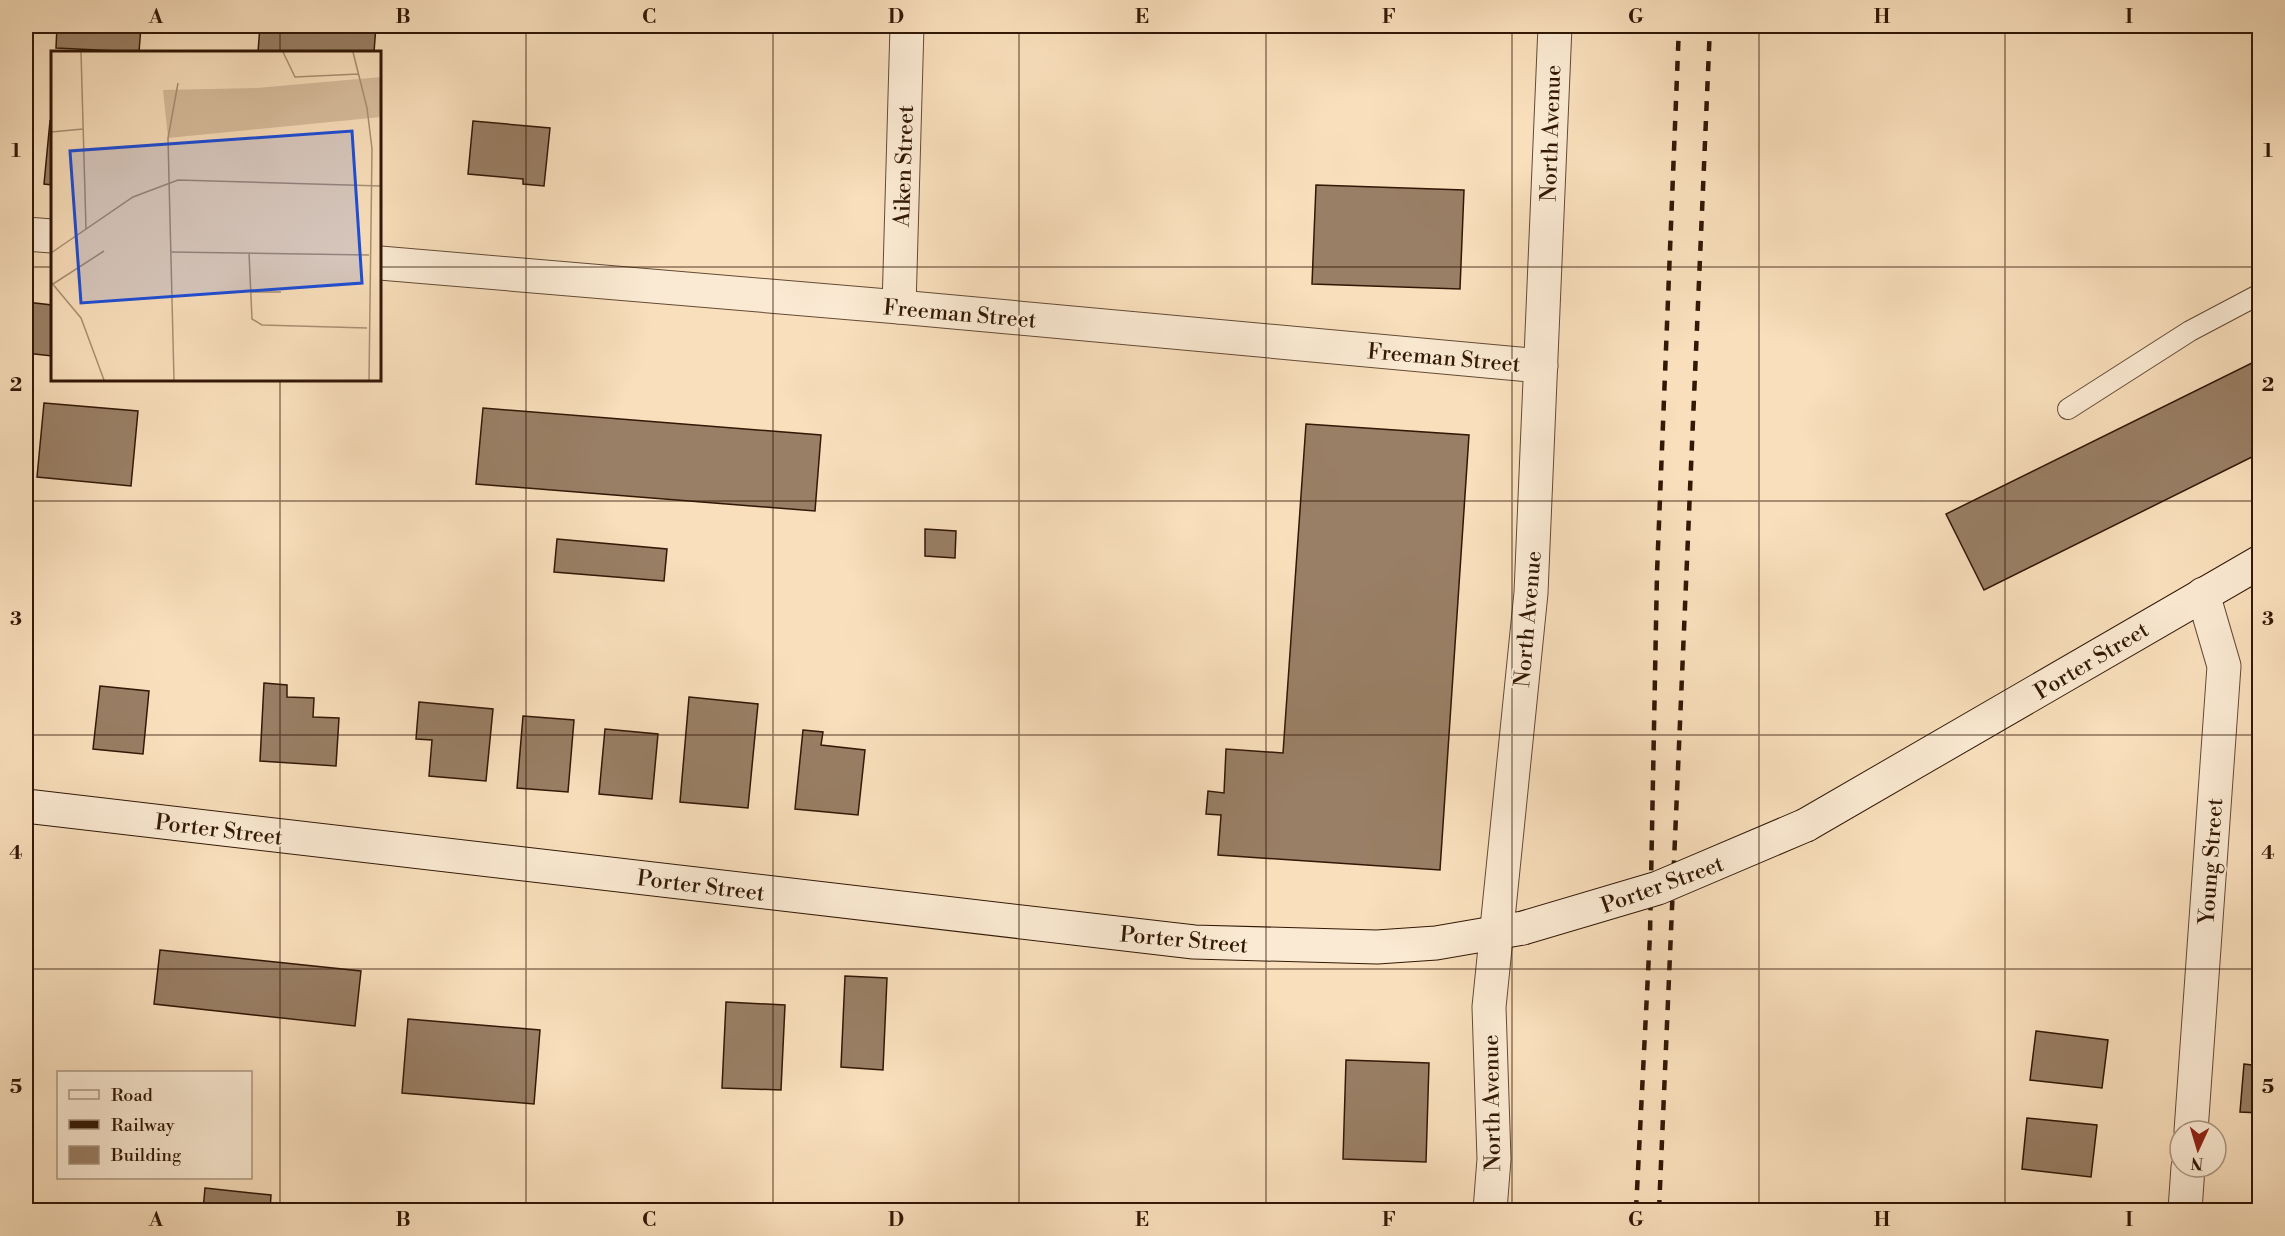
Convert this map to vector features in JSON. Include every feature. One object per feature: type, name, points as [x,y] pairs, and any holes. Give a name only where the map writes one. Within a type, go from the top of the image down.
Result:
[{"type":"street","name":"Aiken Street","points":[[899,307],[907,26]]},
{"type":"street","name":"North Avenue","points":[[1490,1210],[1494,1159],[1489,1007],[1509,930],[1531,593],[1555,26]]},
{"type":"street","points":[[26,234],[51,236]]},
{"type":"street","name":"Freeman Street","points":[[381,263],[899,307],[1541,366]]},
{"type":"street","name":"Porter Street","points":[[26,806],[1194,942],[1377,947],[1436,943],[1509,930],[1658,888],[1806,825],[2259,562]]},
{"type":"street","name":"Young Street","points":[[2192,1119],[2224,666],[2203,594]]},
{"type":"street","points":[[2185,1210],[2187,1179]]},
{"type":"lane","points":[[2068,409],[2190,331],[2259,294]]},
{"type":"building","points":[[57,26],[141,26],[139,51],[56,48]]},
{"type":"building","points":[[260,26],[376,26],[374,51],[258,51]]},
{"type":"building","points":[[50,121],[51,185],[44,184]]},
{"type":"building","points":[[473,121],[550,128],[544,186],[523,184],[523,179],[468,174]]},
{"type":"building","points":[[1316,185],[1464,190],[1460,289],[1312,284]]},
{"type":"building","points":[[26,302],[51,305],[51,356],[26,353]]},
{"type":"building","points":[[2260,359],[2260,453],[1984,590],[1946,514]]},
{"type":"building","points":[[44,403],[138,411],[131,486],[37,477]]},
{"type":"building","points":[[483,408],[821,435],[815,511],[476,484]]},
{"type":"building","points":[[1306,424],[1469,435],[1440,870],[1218,855],[1221,815],[1206,814],[1208,791],[1224,793],[1226,749],[1283,753]]},
{"type":"building","points":[[925,529],[956,531],[955,558],[925,556]]},
{"type":"building","points":[[557,539],[667,549],[664,581],[554,572]]},
{"type":"building","points":[[264,683],[287,685],[287,697],[314,698],[313,717],[339,718],[336,766],[260,761]]},
{"type":"building","points":[[100,686],[149,691],[143,754],[93,749]]},
{"type":"building","points":[[689,697],[758,704],[748,808],[680,802]]},
{"type":"building","points":[[419,702],[493,709],[486,781],[429,776],[432,740],[416,739]]},
{"type":"building","points":[[523,716],[574,720],[568,792],[517,788]]},
{"type":"building","points":[[605,729],[658,734],[652,799],[599,794]]},
{"type":"building","points":[[803,730],[823,732],[821,745],[865,750],[858,815],[795,809]]},
{"type":"building","points":[[160,950],[361,971],[355,1026],[154,1004]]},
{"type":"building","points":[[845,976],[887,978],[883,1070],[841,1067]]},
{"type":"building","points":[[726,1002],[785,1005],[781,1090],[722,1088]]},
{"type":"building","points":[[408,1019],[540,1030],[534,1104],[402,1093]]},
{"type":"building","points":[[2036,1031],[2108,1040],[2102,1088],[2030,1080]]},
{"type":"building","points":[[1346,1060],[1429,1063],[1426,1162],[1343,1159]]},
{"type":"building","points":[[2244,1064],[2260,1066],[2260,1113],[2240,1112]]},
{"type":"building","points":[[2027,1118],[2097,1125],[2091,1177],[2022,1169]]},
{"type":"building","points":[[205,1188],[271,1195],[270,1210],[203,1210]]},
{"type":"railway","points":[[1636,1210],[1650,934],[1657,573],[1679,26]]},
{"type":"railway","points":[[1659,1210],[1710,26]]}]
